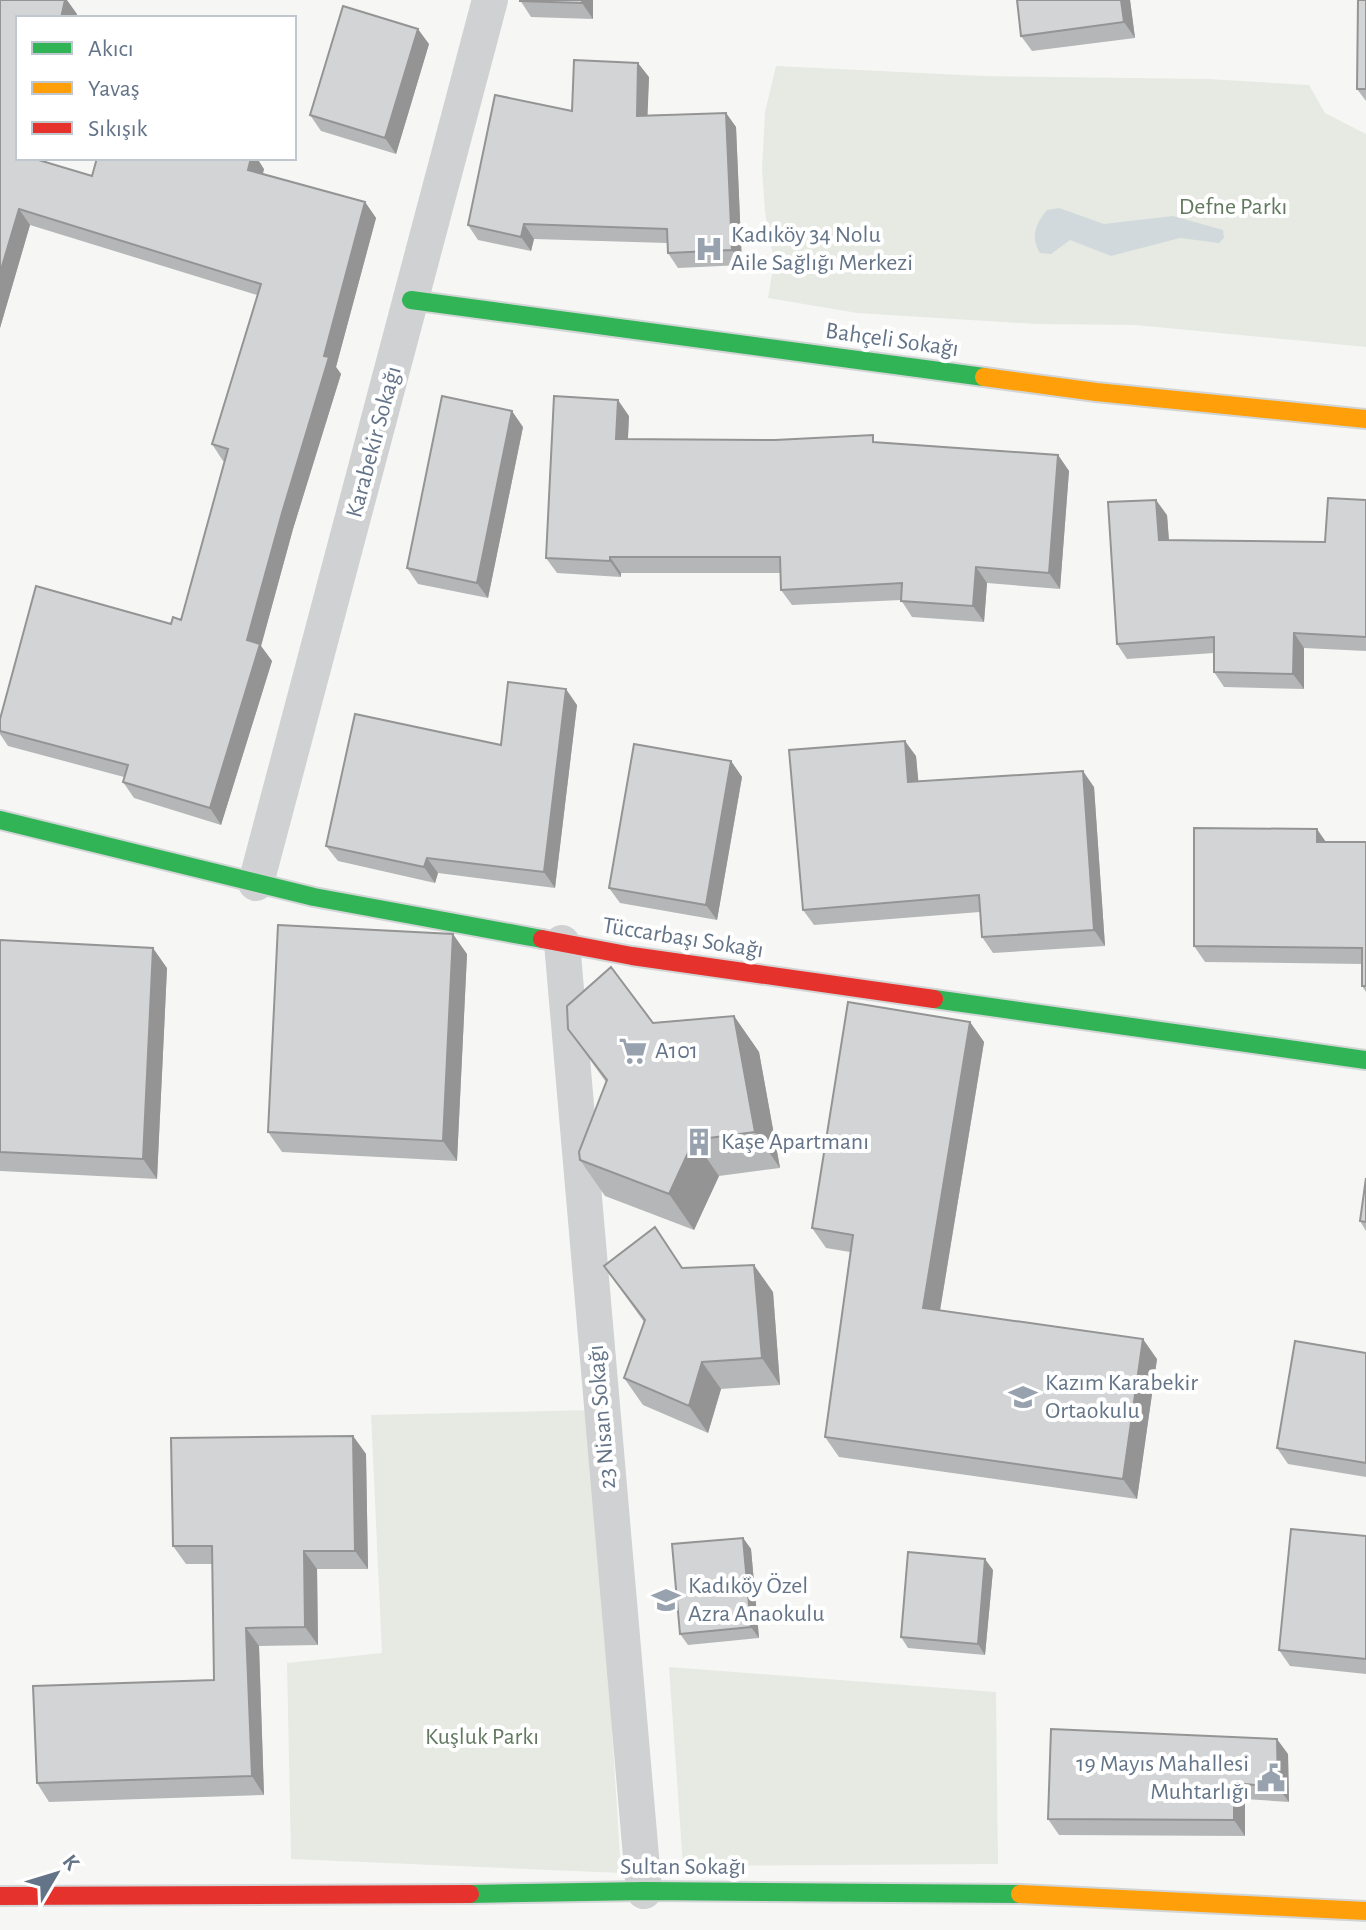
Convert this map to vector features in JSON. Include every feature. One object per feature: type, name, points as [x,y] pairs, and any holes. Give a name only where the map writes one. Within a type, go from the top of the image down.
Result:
[{"type":"street","name":"Karabekir Sokağı","points":[[256,883],[490,0]]},
{"type":"street","name":"Bahçeli Sokağı","points":[[411,300],[1118,395],[1366,419]]},
{"type":"street","name":"Tüccarbaşı Sokağı","points":[[0,820],[314,897],[684,965],[1366,1060]]},
{"type":"street","name":"23 Nisan Sokağı","points":[[562,943],[644,1891]]},
{"type":"street","name":"Sultan Sokağı","points":[[0,1896],[389,1896],[644,1891],[1087,1896],[1366,1911]]},
{"type":"green space","name":"Defne Parkı","points":[[776,66],[984,76],[1208,79],[1309,85],[1325,113],[1366,134],[1366,347],[1135,325],[1036,324],[857,313],[768,298],[774,262],[765,212],[762,169],[765,112]]},
{"type":"green space","name":"Kuşluk Parkı","points":[[592,1410],[621,1873],[291,1859],[287,1663],[382,1653],[371,1415]]},
{"type":"green space","points":[[669,1667],[996,1692],[998,1864],[683,1866]]},
{"type":"shaded area","points":[[1059,208],[1104,224],[1173,216],[1223,230],[1224,238],[1219,243],[1180,238],[1111,256],[1070,240],[1051,254],[1040,253],[1035,241],[1037,225],[1047,210]]},
{"type":"building","points":[[0,0],[65,0],[61,16],[16,16],[16,160],[39,160],[92,176],[96,160],[250,160],[248,170],[365,202],[324,356],[329,357],[247,640],[260,644],[210,808],[123,782],[128,765],[0,731],[0,719],[36,586],[171,624],[173,617],[181,620],[228,449],[212,444],[261,284],[19,209],[0,273]]},
{"type":"building","points":[[582,0],[582,3],[520,1]]},
{"type":"building","points":[[1017,0],[1121,0],[1124,22],[1021,36]]},
{"type":"building","points":[[1358,0],[1366,0],[1366,89],[1357,89]]},
{"type":"building","points":[[343,6],[418,29],[385,138],[310,115]]},
{"type":"building","points":[[574,60],[638,63],[637,116],[726,113],[732,250],[668,253],[667,229],[524,224],[521,237],[468,225],[495,95],[572,111]]},
{"type":"building","points":[[442,396],[512,411],[477,583],[407,568]]},
{"type":"building","points":[[554,396],[618,400],[616,439],[775,440],[873,435],[873,442],[1058,455],[1049,573],[976,567],[973,606],[901,601],[902,583],[781,590],[780,557],[610,557],[610,561],[546,558]]},
{"type":"building","points":[[1328,498],[1366,500],[1366,637],[1294,633],[1293,674],[1214,672],[1214,637],[1117,644],[1108,502],[1156,500],[1159,540],[1325,542]]},
{"type":"building","points":[[508,682],[566,689],[544,872],[427,858],[424,867],[326,846],[355,714],[501,745]]},
{"type":"building","points":[[905,741],[908,782],[1083,771],[1094,930],[982,937],[979,895],[803,910],[789,750]]},
{"type":"building","points":[[634,744],[731,761],[706,905],[609,888]]},
{"type":"building","points":[[1194,828],[1317,829],[1317,842],[1366,842],[1366,986],[1362,986],[1362,948],[1194,946]]},
{"type":"building","points":[[278,925],[453,934],[443,1141],[268,1132]]},
{"type":"building","points":[[0,940],[153,948],[143,1159],[0,1152]]},
{"type":"building","name":"Kaşe Apartmanı","points":[[611,967],[653,1023],[734,1016],[755,1132],[694,1140],[669,1194],[580,1160],[579,1152],[607,1080],[568,1029],[567,1006]]},
{"type":"building","points":[[848,1002],[970,1022],[923,1308],[1143,1339],[1123,1479],[825,1437],[853,1235],[812,1228]]},
{"type":"building","points":[[1366,1178],[1366,1222],[1360,1221]]},
{"type":"building","points":[[655,1227],[682,1268],[754,1265],[762,1358],[702,1362],[689,1406],[624,1378],[645,1320],[604,1266]]},
{"type":"building","points":[[1295,1341],[1366,1353],[1366,1463],[1277,1448]]},
{"type":"building","points":[[353,1436],[355,1551],[304,1551],[305,1627],[246,1628],[252,1776],[37,1783],[33,1686],[214,1680],[212,1546],[173,1546],[171,1438]]},
{"type":"building","points":[[1291,1529],[1366,1536],[1366,1659],[1279,1650]]},
{"type":"building","points":[[743,1538],[751,1627],[680,1634],[672,1544]]},
{"type":"building","points":[[908,1552],[985,1559],[978,1644],[901,1637]]},
{"type":"building","points":[[1051,1729],[1277,1739],[1278,1787],[1234,1783],[1234,1820],[1048,1819]]},
{"type":"traffic: fast","points":[[411,300],[984,377]]},
{"type":"traffic: fast","points":[[0,820],[314,897],[542,939]]},
{"type":"traffic: fast","points":[[934,999],[1366,1060]]},
{"type":"traffic: fast","points":[[470,1894],[644,1891],[1020,1894]]},
{"type":"traffic: slow","points":[[984,377],[1096,392],[1366,419]]},
{"type":"traffic: slow","points":[[1020,1894],[1366,1911]]},
{"type":"traffic: jam","points":[[542,939],[632,956],[934,999]]},
{"type":"traffic: jam","points":[[0,1896],[470,1894]]},
{"type":"place","name":"Kadıköy 34 Nolu Aile Sağlığı Merkezi","points":[[709,249]]},
{"type":"place","name":"A101","points":[[633,1051]]},
{"type":"place","name":"Kaşe Apartmanı","points":[[699,1142]]},
{"type":"place","name":"Kazım Karabekir Ortaokulu","points":[[1023,1397]]},
{"type":"place","name":"Kadıköy Özel Azra Anaokulu","points":[[666,1600]]},
{"type":"place","name":"19 Mayıs Mahallesi Muhtarlığı","points":[[1271,1778]]}]
